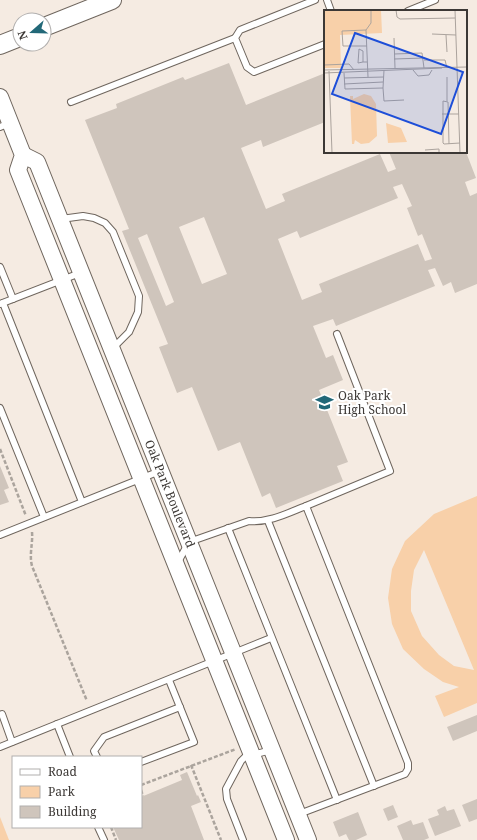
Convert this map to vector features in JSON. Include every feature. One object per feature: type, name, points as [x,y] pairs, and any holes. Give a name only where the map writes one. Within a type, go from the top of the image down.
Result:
[{"type":"main road","points":[[52,24],[112,0]]},
{"type":"main road","points":[[0,45],[12,40]]},
{"type":"street","points":[[0,97],[5,125],[23,155]]},
{"type":"street","name":"Oak Park Boulevard","points":[[286,840],[18,170],[23,155],[37,162],[308,840]]},
{"type":"lane","points":[[71,102],[235,38],[240,30],[315,0]]},
{"type":"lane","points":[[327,0],[331,10]]},
{"type":"lane","points":[[410,10],[435,0]]},
{"type":"lane","points":[[235,38],[246,67],[254,72],[324,44]]},
{"type":"lane","points":[[60,220],[83,216],[94,218],[105,223],[113,232],[139,296],[138,312],[129,332],[112,349]]},
{"type":"lane","points":[[0,267],[13,299]]},
{"type":"lane","points":[[81,272],[1,303],[82,502]]},
{"type":"lane","points":[[176,565],[189,542],[249,521],[259,522],[268,520],[390,471],[336,334]]},
{"type":"lane","points":[[0,408],[44,517]]},
{"type":"lane","points":[[0,535],[160,471]]},
{"type":"lane","points":[[298,814],[406,774],[408,770],[408,763],[306,506]]},
{"type":"lane","points":[[268,520],[374,786]]},
{"type":"lane","points":[[228,528],[337,800]]},
{"type":"lane","points":[[0,747],[271,638]]},
{"type":"lane","points":[[142,762],[194,742],[169,680]]},
{"type":"lane","points":[[96,756],[94,751],[104,737],[180,707]]},
{"type":"lane","points":[[2,714],[12,742]]},
{"type":"lane","points":[[57,724],[70,756]]},
{"type":"lane","points":[[243,840],[227,799],[226,789],[241,761],[245,757],[272,750]]},
{"type":"lane","points":[[98,828],[104,840]]},
{"type":"path","points":[[0,449],[32,531],[33,538],[30,551],[32,566],[91,711]]},
{"type":"path","points":[[142,785],[236,749]]},
{"type":"path","points":[[191,765],[221,840]]},
{"type":"path","points":[[142,792],[144,796]]},
{"type":"green space","points":[[477,496],[477,703],[444,717],[435,696],[459,687],[443,682],[424,669],[403,649],[392,624],[388,598],[392,569],[405,541],[434,514]],"holes":[[[424,550],[474,670],[454,666],[439,655],[422,636],[411,611],[411,591],[414,570]]]},
{"type":"green space","points":[[0,817],[9,840],[0,840]]},
{"type":"building","name":"Oak Park High School","points":[[229,63],[246,105],[324,73],[324,122],[263,147],[261,140],[241,148],[266,209],[285,201],[282,194],[380,154],[388,172],[396,169],[389,153],[466,153],[476,178],[465,182],[470,196],[477,193],[477,284],[455,293],[451,282],[443,286],[435,268],[428,270],[435,286],[336,326],[333,319],[313,326],[326,358],[333,355],[343,380],[319,390],[348,462],[337,466],[343,481],[276,508],[270,493],[262,497],[240,442],[218,451],[192,387],[177,393],[159,347],[168,344],[122,231],[129,229],[85,120],[117,108],[116,104],[183,77],[185,80]],"holes":[[[402,184],[412,206],[407,208],[418,236],[422,234],[432,259],[425,261],[418,244],[319,284],[322,292],[302,300],[278,239],[297,231],[300,238],[398,198],[393,187]],[[204,217],[227,274],[202,284],[179,227]],[[147,234],[174,302],[166,306],[138,238]]]},
{"type":"building","points":[[0,466],[9,488],[4,490],[9,502],[0,505]]},
{"type":"building","points":[[477,715],[477,731],[453,741],[447,727]]},
{"type":"building","points":[[187,772],[201,802],[191,806],[204,840],[119,840],[113,828],[142,828],[142,797],[182,780],[180,775]]},
{"type":"building","points":[[477,799],[477,819],[469,822],[462,805]]},
{"type":"building","points":[[393,805],[398,817],[388,821],[383,809]]},
{"type":"building","points":[[445,806],[447,811],[454,809],[461,826],[435,836],[428,819],[439,815],[437,810]]},
{"type":"building","points":[[358,812],[367,835],[356,840],[349,840],[346,834],[339,837],[333,822]]},
{"type":"building","points":[[411,820],[413,825],[423,822],[429,838],[424,840],[403,840],[397,826]]},
{"type":"place","name":"Oak Park High School","points":[[325,403]]}]
